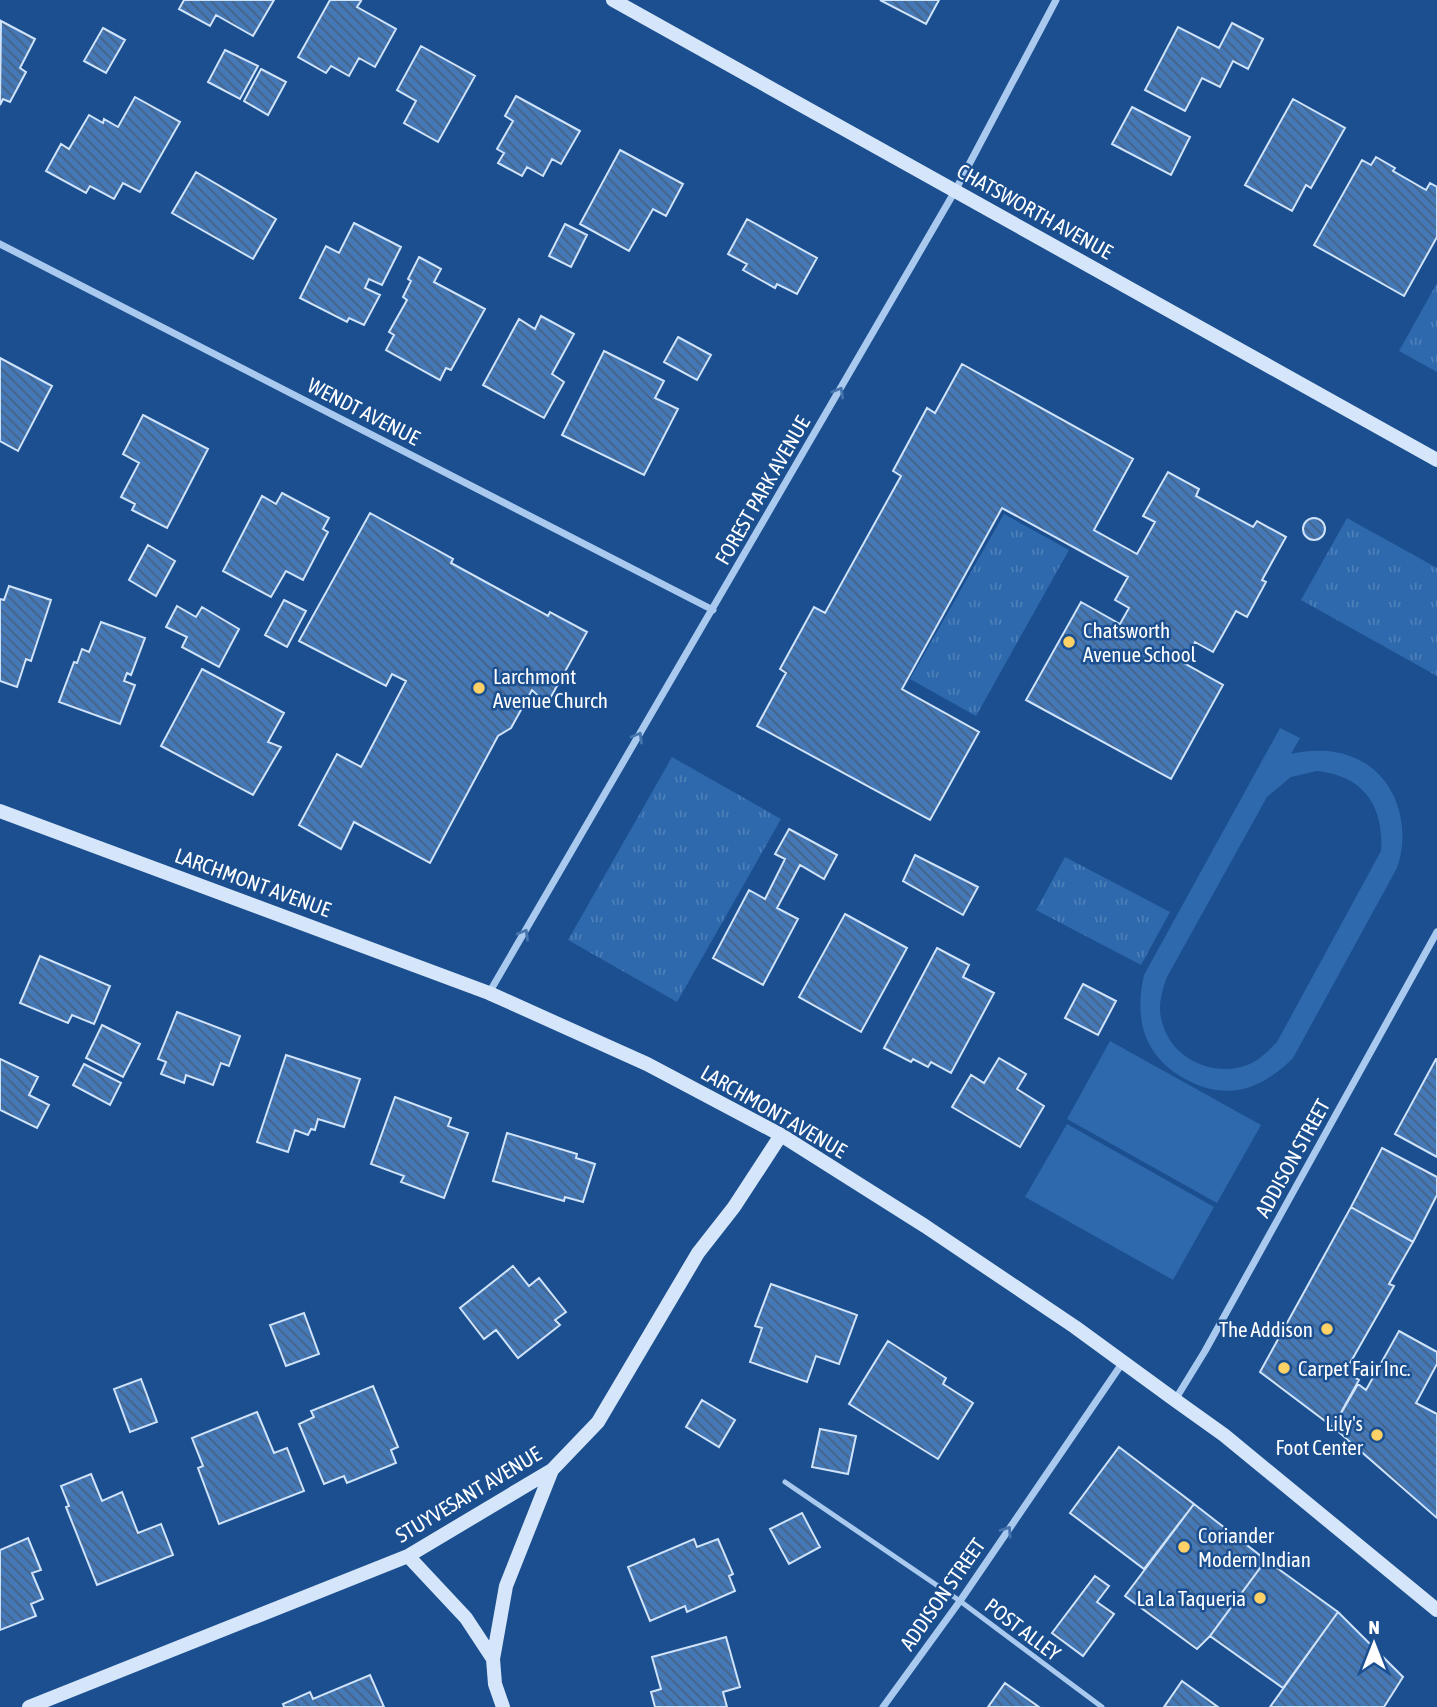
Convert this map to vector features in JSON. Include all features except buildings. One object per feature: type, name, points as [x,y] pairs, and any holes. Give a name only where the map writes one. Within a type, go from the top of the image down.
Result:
[{"type":"street","name":"CHATSWORTH AVENUE","points":[[613,0],[1437,460]]},
{"type":"street","name":"FOREST PARK AVENUE","points":[[489,993],[956,191],[1056,0]]},
{"type":"street","name":"WENDT AVENUE","points":[[0,244],[713,610]]},
{"type":"street","name":"LARCHMONT AVENUE","points":[[2,816],[489,993],[647,1063],[781,1135],[925,1226],[1175,1399],[1224,1435],[1437,1610]]},
{"type":"street","name":"ADDISON STREET","points":[[1175,1399],[1212,1339],[1437,932]]},
{"type":"street","name":"STUYVESANT AVENUE","points":[[29,1707],[408,1556],[552,1470],[598,1422],[698,1253],[734,1207],[781,1135]]},
{"type":"street","name":"ADDISON STREET","points":[[884,1707],[960,1601],[1123,1362]]},
{"type":"street","points":[[503,1707],[495,1685],[493,1659],[506,1586],[552,1470]]},
{"type":"street","points":[[408,1556],[466,1618],[493,1659]]},
{"type":"lane","name":"POST ALLEY","points":[[785,1482],[960,1601],[1102,1707]]},
{"type":"green space","points":[[1437,283],[1437,372],[1399,351]]},
{"type":"green space","points":[[1004,514],[1069,550],[976,716],[910,679]]},
{"type":"green space","points":[[1347,518],[1437,568],[1437,676],[1301,600]]},
{"type":"green space","points":[[1280,728],[1300,738],[1291,754],[1336,752],[1366,764],[1379,774],[1389,787],[1401,818],[1401,852],[1397,868],[1293,1058],[1282,1068],[1257,1084],[1230,1091],[1203,1087],[1176,1073],[1163,1063],[1146,1038],[1140,1009],[1144,975]],"holes":[[[1317,771],[1347,779],[1368,796],[1379,820],[1381,851],[1277,1042],[1259,1059],[1239,1067],[1212,1068],[1199,1064],[1177,1049],[1163,1025],[1160,1001],[1167,977],[1267,797],[1291,777]]]},
{"type":"green space","points":[[672,757],[781,819],[677,1002],[568,940]]},
{"type":"green space","points":[[1065,857],[1170,912],[1141,965],[1036,910]]},
{"type":"green space","points":[[1110,1041],[1261,1125],[1217,1203],[1067,1119]]},
{"type":"green space","points":[[1067,1124],[1214,1207],[1173,1280],[1025,1197]]},
{"type":"place","name":"Chatsworth Avenue School","points":[[1069,642]]},
{"type":"place","name":"Larchmont Avenue Church","points":[[479,688]]},
{"type":"place","name":"The Addison","points":[[1327,1329]]},
{"type":"place","name":"Carpet Fair Inc.","points":[[1284,1368]]},
{"type":"place","name":"Lily's Foot Center","points":[[1377,1435]]},
{"type":"place","name":"Coriander Modern Indian","points":[[1184,1547]]},
{"type":"place","name":"La La Taqueria","points":[[1260,1598]]}]
